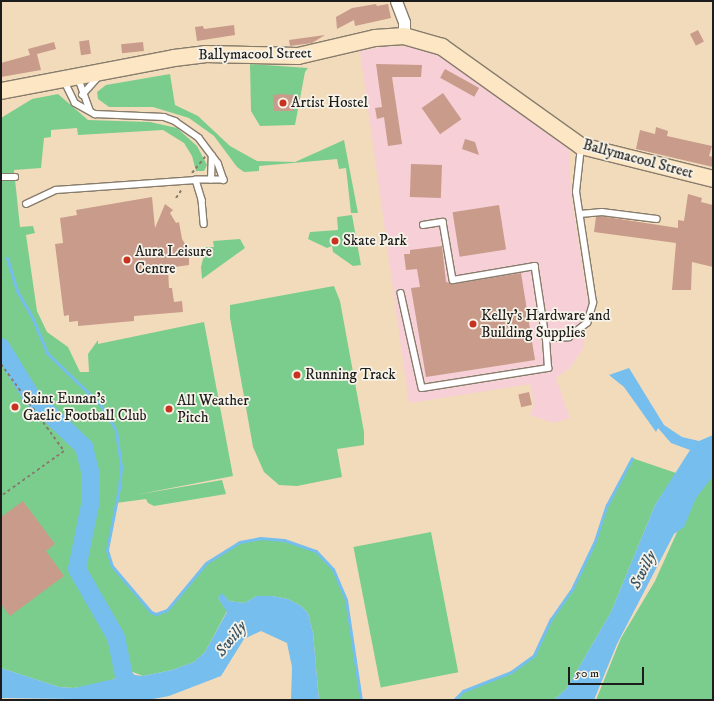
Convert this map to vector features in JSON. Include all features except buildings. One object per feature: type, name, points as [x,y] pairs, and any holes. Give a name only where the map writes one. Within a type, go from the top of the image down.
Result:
[{"type":"main road","name":"Ballymacool Street","points":[[1,91],[105,70],[205,54],[298,56],[375,38],[404,36],[425,40],[453,54],[581,146],[713,179]]},
{"type":"street","points":[[396,1],[404,22],[404,36]]},
{"type":"lane","points":[[82,96],[105,70]]},
{"type":"lane","points":[[70,77],[90,111]]},
{"type":"lane","points":[[26,204],[56,190],[188,179],[224,180],[221,168],[199,138],[175,121],[152,116],[100,115],[90,111],[75,103],[70,77]]},
{"type":"lane","points":[[546,338],[569,337],[587,323],[592,314],[593,303],[576,192],[581,146]]},
{"type":"lane","points":[[211,155],[211,180]]},
{"type":"lane","points":[[1,177],[15,177]]},
{"type":"lane","points":[[196,180],[202,200],[204,224]]},
{"type":"lane","points":[[580,214],[602,212],[657,219]]},
{"type":"lane","points":[[401,293],[422,388],[548,368],[546,338],[535,266],[454,280],[443,222],[423,225]]},
{"type":"path","points":[[176,198],[200,160],[211,155]]},
{"type":"path","points":[[1,364],[64,451],[1,496]]},
{"type":"shaded area","points":[[388,46],[412,47],[438,55],[569,145],[571,195],[589,309],[585,322],[584,347],[570,368],[556,378],[570,418],[553,423],[530,415],[534,404],[530,384],[409,403],[360,51]]},
{"type":"green space","points":[[250,64],[308,68],[305,72],[295,125],[260,126],[251,111]]},
{"type":"green space","points":[[170,74],[175,105],[198,116],[230,146],[257,161],[295,162],[344,140],[358,213],[351,213],[346,168],[339,169],[337,159],[259,166],[259,171],[244,172],[237,167],[214,136],[189,118],[153,107],[109,107],[98,99],[97,92],[106,85]]},
{"type":"green space","points":[[58,94],[88,120],[150,122],[177,128],[197,146],[207,165],[204,171],[196,171],[192,156],[184,143],[163,130],[78,135],[77,128],[51,130],[51,137],[44,138],[41,168],[14,170],[20,227],[33,226],[35,233],[26,235],[37,311],[47,332],[68,347],[80,372],[89,372],[88,354],[98,340],[98,344],[204,322],[233,476],[135,495],[222,480],[226,494],[154,506],[148,503],[146,499],[116,503],[107,550],[112,566],[151,612],[156,614],[167,610],[206,563],[240,542],[260,538],[284,540],[316,551],[333,569],[346,600],[361,700],[319,700],[313,633],[308,613],[301,606],[288,599],[272,596],[257,596],[244,603],[229,601],[222,594],[218,598],[227,611],[205,652],[194,662],[172,670],[143,676],[125,669],[114,679],[74,688],[59,687],[1,668],[1,118],[32,99]]},
{"type":"green space","name":"Skate Park","points":[[352,215],[361,265],[353,266],[333,252],[332,246],[327,248],[308,239],[310,232],[338,230],[337,217]]},
{"type":"green space","points":[[240,239],[245,248],[202,279],[201,267],[206,247],[214,247],[213,241]]},
{"type":"green space","name":"Running Track","points":[[334,286],[340,301],[364,432],[364,445],[337,449],[342,477],[297,486],[279,485],[264,472],[253,447],[230,318],[230,305]]},
{"type":"green space","points":[[632,458],[676,473],[655,505],[611,612],[567,688],[554,700],[454,700],[463,691],[511,672],[534,655],[551,619],[573,587],[595,541],[607,505]]},
{"type":"green space","points":[[713,471],[713,700],[596,700],[621,638],[655,581],[687,510]]},
{"type":"green space","points":[[431,532],[458,672],[381,687],[353,547]]},
{"type":"water","name":"Swilly","points":[[629,368],[664,425],[682,437],[699,441],[713,435],[713,476],[696,498],[684,527],[674,534],[617,644],[594,700],[554,700],[567,688],[611,612],[655,505],[690,450],[671,443],[658,428],[656,432],[624,387],[609,375]]},
{"type":"water","name":"Swilly","points":[[222,593],[229,601],[244,603],[257,596],[272,596],[288,599],[301,606],[308,613],[313,633],[319,700],[291,700],[292,667],[287,643],[261,631],[244,639],[221,676],[169,696],[148,700],[1,698],[1,668],[59,687],[74,688],[114,679],[123,673],[124,667],[135,675],[143,676],[172,670],[194,662],[205,652],[227,612],[218,598]]},
{"type":"waterway","points":[[7,258],[17,291],[32,317],[47,353],[100,404],[116,431],[121,468],[119,488],[107,550],[112,566],[151,612],[156,614],[167,610],[206,563],[240,542],[260,538],[284,540],[316,551],[333,569],[346,600],[361,700]]},
{"type":"waterway","points":[[1,347],[31,396],[84,447],[90,471],[90,505],[77,569],[116,637],[127,690]]},
{"type":"waterway","points":[[454,700],[463,691],[511,672],[534,655],[551,619],[573,587],[595,541],[607,505],[632,458]]},
{"type":"place","name":"Artist Hostel","points":[[283,103]]},
{"type":"place","name":"Skate Park","points":[[335,241]]},
{"type":"place","name":"Aura Leisure Centre","points":[[127,260]]},
{"type":"place","name":"Kelly's Hardware and Building Supplies","points":[[473,324]]},
{"type":"place","name":"Running Track","points":[[297,375]]},
{"type":"place","name":"Saint Eunan's Gaelic Football Club","points":[[15,407]]},
{"type":"place","name":"All Weather Pitch","points":[[169,409]]}]
